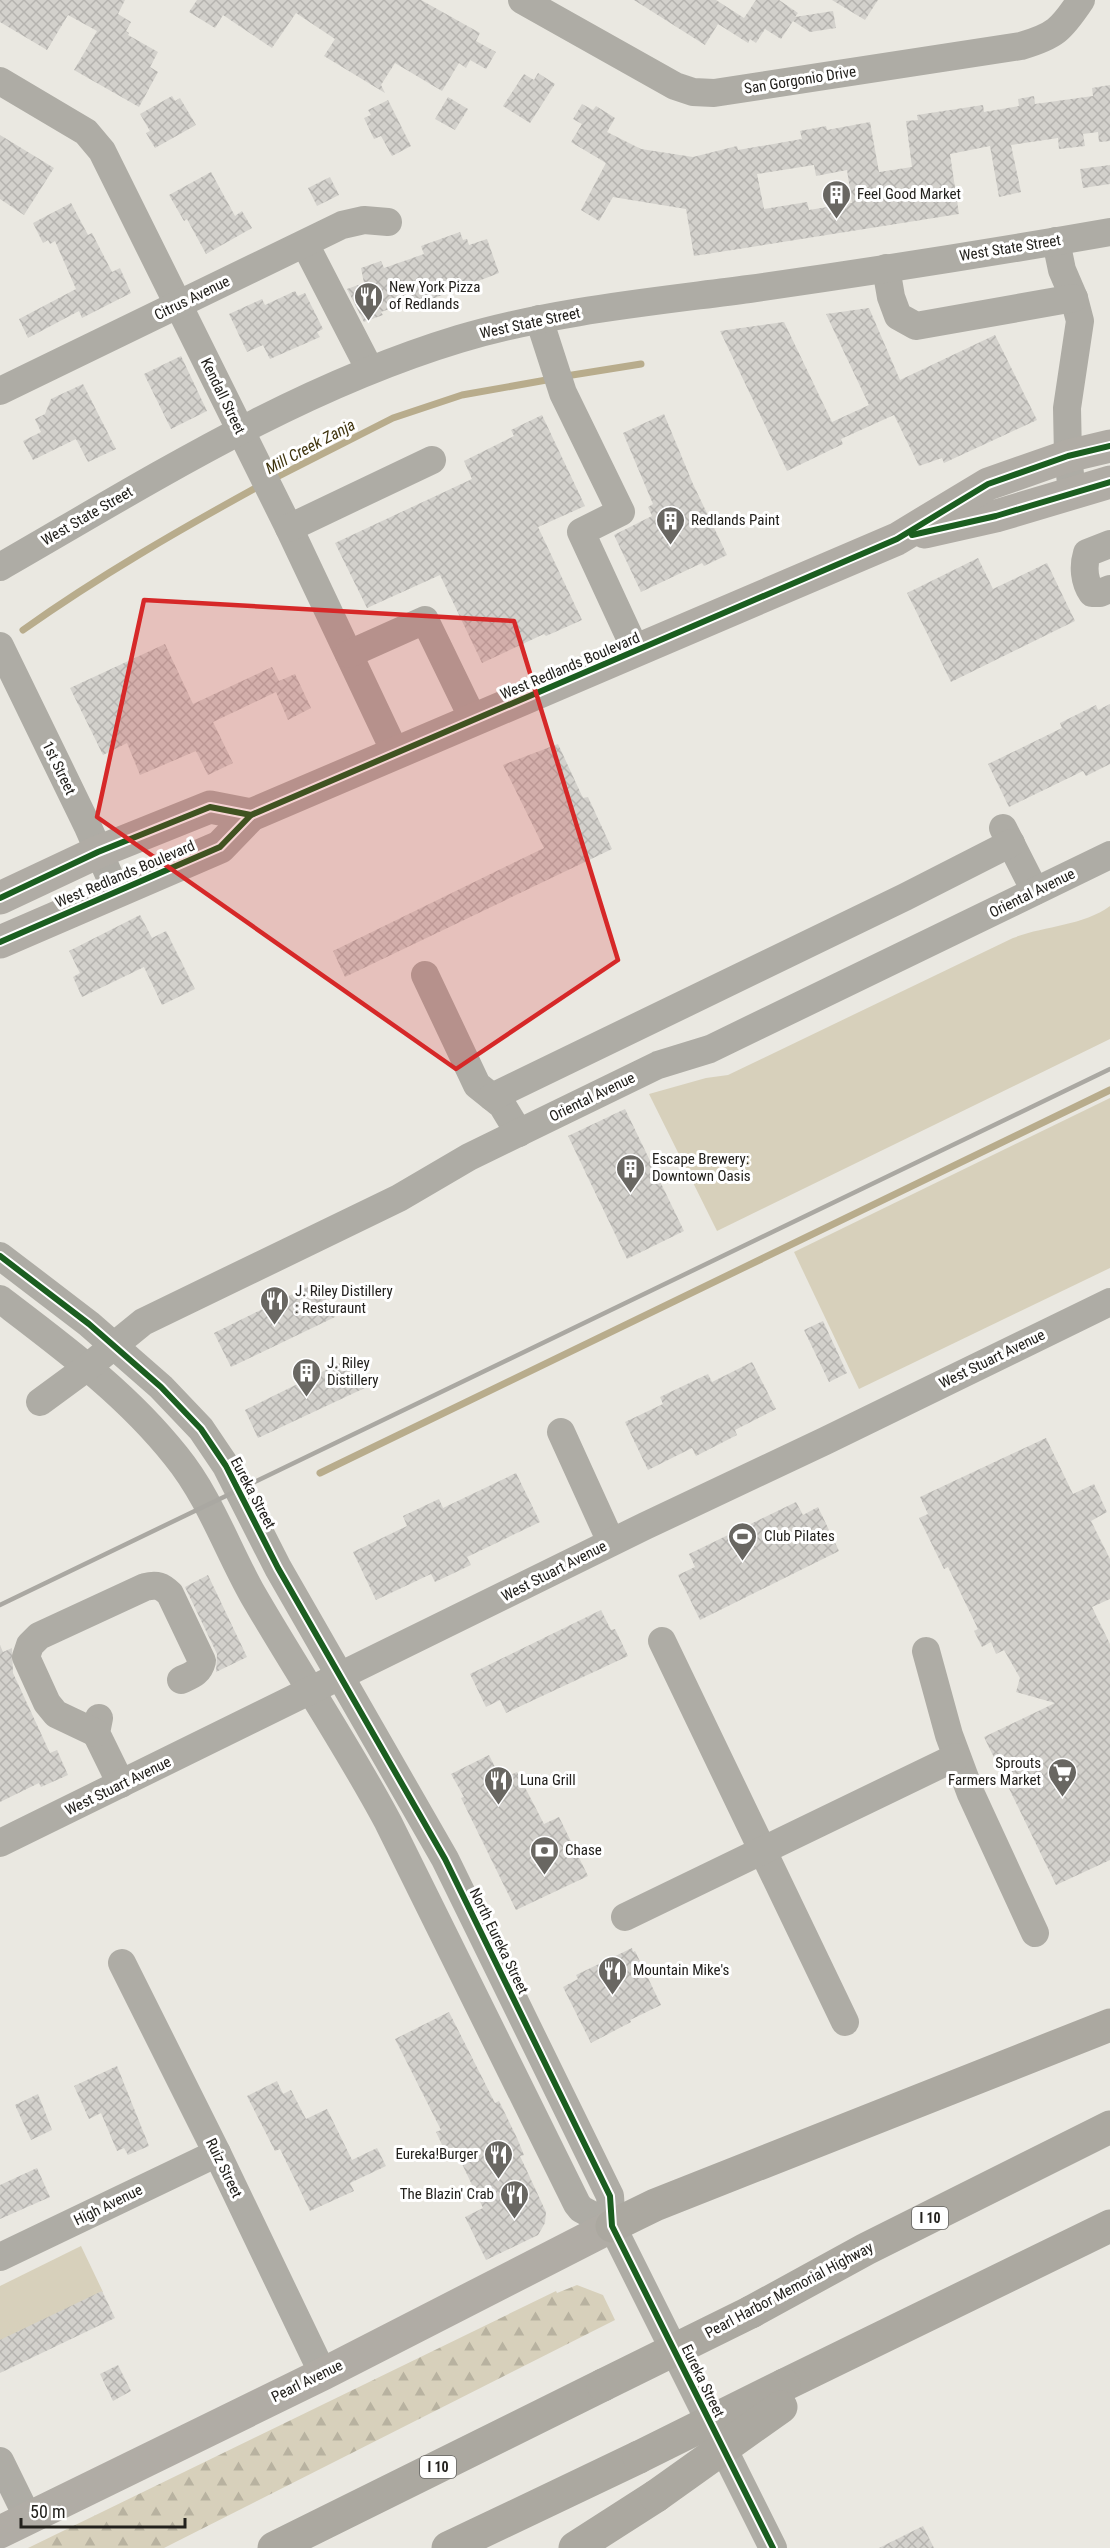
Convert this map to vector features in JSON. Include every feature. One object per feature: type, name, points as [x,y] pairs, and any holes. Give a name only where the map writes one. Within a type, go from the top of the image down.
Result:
[{"type":"highway","points":[[612,2226],[655,2205],[1110,2025]]},
{"type":"highway","name":"Pearl Harbor Memorial Highway","points":[[274,2548],[751,2312],[866,2249],[1110,2127]]},
{"type":"highway","points":[[575,2548],[656,2496],[782,2396],[876,2340],[1110,2226]]},
{"type":"highway","points":[[448,2548],[639,2457],[782,2396]]},
{"type":"main road","name":"West Redlands Boulevard","points":[[0,942],[220,847],[251,815],[897,539],[988,484],[1068,456],[1110,446]]},
{"type":"main road","name":"West Redlands Boulevard","points":[[897,539],[996,516],[1110,482]]},
{"type":"main road","name":"West Redlands Boulevard","points":[[0,898],[98,852],[210,807],[251,815]]},
{"type":"main road","name":"Pearl Avenue","points":[[14,2525],[323,2374],[612,2226]]},
{"type":"street","name":"San Gorgonio Drive","points":[[522,0],[675,86],[693,92],[714,93],[1021,46],[1047,38],[1064,25],[1081,0]]},
{"type":"street","name":"Kendall Street","points":[[0,81],[86,132],[102,151],[289,528],[396,754]]},
{"type":"street","name":"Citrus Avenue","points":[[0,391],[342,225],[364,219],[387,222]]},
{"type":"street","name":"West State Street","points":[[0,567],[240,430],[339,382],[456,340],[538,319],[886,268],[1110,232]]},
{"type":"street","points":[[1056,241],[1062,270],[1074,298],[1080,321],[1067,408],[1068,456],[1072,492]]},
{"type":"street","points":[[305,244],[370,370]]},
{"type":"street","points":[[886,268],[891,297],[898,316],[916,326],[1074,298]]},
{"type":"street","points":[[538,319],[557,376],[621,512],[581,532],[636,651]]},
{"type":"street","points":[[289,528],[432,460]]},
{"type":"street","points":[[1110,544],[1087,553],[1084,562],[1087,585],[1092,593],[1110,589]]},
{"type":"street","points":[[349,654],[425,620],[474,721]]},
{"type":"street","name":"1st Street","points":[[0,646],[116,891]]},
{"type":"street","points":[[492,1097],[905,897],[1007,836],[1035,891]]},
{"type":"street","name":"Oriental Avenue","points":[[40,1402],[143,1322],[399,1198],[469,1157],[658,1065],[711,1049],[1110,855]]},
{"type":"street","points":[[425,975],[477,1085],[507,1111],[519,1133]]},
{"type":"street","name":"Eureka Street","points":[[0,1256],[115,1345],[161,1387],[207,1438],[239,1490],[278,1568],[341,1676]]},
{"type":"street","points":[[0,1299],[89,1366],[159,1435],[195,1481],[252,1592],[368,1784],[577,2204],[581,2210],[612,2226]]},
{"type":"street","name":"West Stuart Avenue","points":[[0,1843],[311,1692],[611,1542],[1110,1302]]},
{"type":"street","points":[[561,1432],[611,1542]]},
{"type":"street","points":[[121,1784],[97,1725],[56,1714],[47,1703],[26,1657],[30,1645],[39,1636],[146,1587],[154,1585],[163,1587],[170,1594],[202,1661],[196,1673],[181,1680]]},
{"type":"street","points":[[662,1641],[845,2022]]},
{"type":"street","points":[[926,1651],[970,1794],[1035,1933]]},
{"type":"street","name":"North Eureka Street","points":[[341,1676],[440,1850],[503,1976],[610,2196],[612,2226]]},
{"type":"street","points":[[625,1917],[957,1757]]},
{"type":"street","name":"Ruiz Street","points":[[122,1963],[217,2153],[323,2374]]},
{"type":"street","name":"High Avenue","points":[[0,2257],[217,2153]]},
{"type":"street","name":"Eureka Street","points":[[612,2226],[773,2548]]},
{"type":"street","points":[[0,2461],[14,2525]]},
{"type":"highlighted area","points":[[144,600],[514,621],[618,960],[456,1069],[97,817]]},
{"type":"green space","points":[[1110,906],[1110,1039],[717,1231],[649,1094],[706,1078],[728,1075],[1013,938],[1088,918]]},
{"type":"green space","points":[[1110,1098],[1110,1268],[859,1389],[794,1252]]},
{"type":"green space","points":[[81,2246],[103,2292],[0,2342],[0,2286]]},
{"type":"green space","points":[[577,2285],[603,2295],[615,2320],[164,2548],[28,2548],[556,2291],[557,2293]]},
{"type":"building","points":[[0,0],[125,0],[118,14],[131,22],[126,31],[128,35],[158,52],[150,67],[158,72],[139,107],[74,70],[97,31],[68,15],[47,50],[0,22]]},
{"type":"building","points":[[197,0],[421,0],[480,33],[476,41],[496,52],[486,69],[470,60],[466,68],[459,63],[442,91],[395,63],[381,85],[385,93],[324,56],[335,39],[296,13],[272,48],[223,15],[215,28],[189,12]]},
{"type":"building","points":[[634,0],[716,0],[744,18],[756,0],[779,0],[798,13],[795,17],[833,11],[836,28],[810,32],[793,21],[781,39],[765,29],[756,43],[750,39],[748,43],[718,24],[705,45]]},
{"type":"building","points":[[832,0],[878,0],[865,20]]},
{"type":"building","points":[[538,73],[555,84],[530,123],[503,106],[524,74],[534,80]]},
{"type":"building","points":[[1110,85],[1110,141],[1099,142],[1098,132],[1083,134],[1085,146],[1059,149],[1058,138],[1011,145],[1021,192],[999,197],[990,146],[950,154],[959,214],[694,256],[686,209],[613,197],[599,221],[581,210],[606,163],[571,142],[582,124],[573,119],[582,104],[593,110],[596,106],[615,118],[607,132],[641,149],[693,157],[737,146],[738,150],[802,139],[800,131],[826,126],[827,130],[870,122],[879,172],[912,167],[906,121],[918,120],[917,115],[983,105],[984,112],[1019,106],[1018,99],[1034,96],[1035,104],[1093,96],[1092,88]],"holes":[[[814,165],[816,176],[847,170],[852,203],[809,210],[807,202],[764,209],[757,174]]]},
{"type":"building","points":[[172,96],[175,101],[180,98],[196,125],[155,148],[146,133],[150,131],[140,114]]},
{"type":"building","points":[[448,97],[468,109],[455,130],[435,119]]},
{"type":"building","points":[[388,100],[411,146],[392,156],[381,136],[374,139],[364,118],[371,115],[368,110]]},
{"type":"building","points":[[0,135],[54,168],[24,215],[0,199]]},
{"type":"building","points":[[1110,165],[1110,184],[1083,188],[1080,169]]},
{"type":"building","points":[[211,172],[235,216],[242,211],[252,228],[206,254],[187,219],[184,221],[169,195]]},
{"type":"building","points":[[330,177],[339,195],[317,206],[308,188]]},
{"type":"building","points":[[71,203],[88,235],[92,233],[112,272],[120,268],[131,293],[82,318],[79,311],[28,338],[19,319],[76,289],[55,241],[50,244],[48,240],[43,243],[33,223]]},
{"type":"building","points":[[460,232],[463,240],[467,239],[469,245],[487,239],[499,273],[414,306],[412,301],[381,312],[383,315],[364,322],[347,289],[364,283],[361,268],[381,261],[384,268],[424,254],[421,246]]},
{"type":"building","points":[[295,291],[298,296],[305,293],[323,329],[317,332],[320,337],[270,359],[263,345],[247,352],[229,314],[262,299],[265,305]]},
{"type":"building","points":[[869,308],[900,380],[995,335],[1037,420],[944,463],[942,458],[919,466],[894,415],[841,439],[843,444],[787,471],[720,331],[784,322],[832,422],[869,405],[826,314]]},
{"type":"building","points":[[181,356],[207,411],[171,429],[144,374]]},
{"type":"building","points":[[83,384],[116,449],[88,462],[76,439],[33,460],[23,441],[41,432],[35,419],[45,414],[51,399]]},
{"type":"building","name":"Redlands Paint","points":[[664,414],[693,484],[727,555],[704,566],[702,563],[641,592],[614,535],[652,516],[648,507],[653,504],[623,433]]},
{"type":"building","points":[[542,415],[585,506],[538,527],[582,620],[546,636],[544,634],[482,663],[440,575],[367,608],[335,543],[472,479],[464,461],[514,436],[511,430]]},
{"type":"building","points":[[978,558],[993,589],[1047,563],[1075,621],[951,682],[907,593]]},
{"type":"building","points":[[165,644],[193,704],[272,667],[279,681],[295,674],[311,708],[288,720],[276,692],[213,722],[233,763],[208,775],[196,751],[140,775],[127,743],[103,755],[70,688]]},
{"type":"building","points":[[1110,704],[1110,764],[1086,776],[1083,771],[1009,807],[988,764],[1062,728],[1060,723],[1096,705],[1098,710]]},
{"type":"building","points":[[558,744],[583,798],[588,797],[612,849],[345,977],[333,951],[544,848],[503,765]]},
{"type":"building","points":[[140,915],[152,938],[166,931],[195,989],[162,1005],[144,967],[82,997],[73,977],[80,973],[69,951]]},
{"type":"building","name":"Escape Brewery: Downtown Oasis","points":[[625,1109],[684,1231],[627,1259],[568,1136]]},
{"type":"building","name":"J. Riley Distillery : Resturaunt","points":[[317,1282],[335,1317],[231,1367],[214,1333]]},
{"type":"building","points":[[823,1321],[847,1373],[829,1382],[804,1330]]},
{"type":"building","name":"J. Riley Distillery","points":[[346,1360],[351,1370],[360,1366],[369,1386],[258,1438],[245,1410]]},
{"type":"building","points":[[752,1362],[776,1409],[735,1430],[737,1435],[696,1456],[692,1448],[648,1470],[625,1422],[663,1404],[660,1397],[708,1374],[712,1382]]},
{"type":"building","points":[[1046,1438],[1073,1494],[1094,1484],[1107,1512],[1091,1521],[1110,1559],[1110,1599],[1092,1607],[1110,1644],[1110,1860],[1056,1885],[984,1737],[1055,1703],[1016,1692],[1020,1678],[1004,1650],[996,1654],[991,1642],[982,1647],[974,1631],[978,1629],[948,1567],[944,1569],[919,1518],[928,1514],[920,1497]]},
{"type":"building","points":[[516,1473],[540,1522],[467,1557],[471,1565],[435,1582],[431,1574],[376,1600],[353,1552],[407,1526],[403,1516],[439,1499],[443,1508]]},
{"type":"building","points":[[796,1502],[803,1515],[818,1507],[839,1551],[700,1620],[678,1575],[695,1567],[689,1554]]},
{"type":"building","points":[[208,1575],[247,1657],[216,1672],[217,1654],[185,1587]]},
{"type":"building","points":[[601,1610],[611,1630],[615,1629],[628,1656],[506,1713],[500,1700],[486,1707],[470,1674]]},
{"type":"building","points":[[0,1645],[3,1652],[12,1648],[13,1673],[50,1753],[57,1750],[68,1775],[41,1787],[39,1783],[0,1802]]},
{"type":"building","points":[[489,1755],[501,1779],[517,1772],[544,1824],[559,1817],[588,1876],[516,1910],[461,1798],[464,1797],[451,1774]]},
{"type":"building","name":"Mountain Mike's","points":[[632,1948],[661,2005],[591,2043],[563,1987],[578,1979],[576,1975]]},
{"type":"building","points":[[449,2012],[495,2103],[499,2101],[517,2138],[524,2155],[520,2156],[546,2212],[545,2223],[538,2235],[486,2260],[465,2217],[483,2208],[454,2147],[445,2151],[436,2132],[441,2130],[395,2039]]},
{"type":"building","points":[[117,2066],[149,2146],[128,2155],[124,2148],[117,2151],[101,2113],[89,2119],[74,2086]]},
{"type":"building","points":[[277,2081],[283,2094],[291,2090],[306,2119],[327,2109],[352,2160],[377,2148],[386,2166],[350,2183],[354,2191],[310,2211],[280,2149],[275,2151],[247,2096]]},
{"type":"building","points":[[38,2094],[52,2130],[31,2140],[15,2105]]},
{"type":"building","points":[[37,2168],[50,2197],[0,2219],[0,2185]]},
{"type":"building","points":[[102,2291],[115,2318],[0,2373],[0,2340]]},
{"type":"building","points":[[118,2365],[131,2391],[113,2401],[100,2374]]},
{"type":"building","points":[[923,2526],[934,2548],[879,2548]]},
{"type":"waterway","name":"Mill Creek Zanja","points":[[566,376],[641,364]]},
{"type":"waterway","name":"Mill Creek Zanja","points":[[271,480],[393,418],[462,395],[552,379]]},
{"type":"waterway","name":"Mill Creek Zanja","points":[[23,630],[140,554],[261,485]]},
{"type":"waterway","points":[[320,1473],[1110,1090]]},
{"type":"railway","points":[[0,1605],[1110,1069]]},
{"type":"cycle path","points":[[0,942],[220,847],[251,815],[897,539],[988,484],[1068,456],[1110,446]]},
{"type":"cycle path","points":[[912,535],[996,516],[1110,482]]},
{"type":"cycle path","points":[[0,898],[98,852],[210,807],[251,815]]},
{"type":"cycle path","points":[[0,1256],[89,1324],[161,1387],[201,1429],[226,1466],[278,1568],[445,1859],[610,2196],[612,2226],[773,2548]]},
{"type":"place","name":"Feel Good Market","points":[[836,220]]},
{"type":"place","name":"New York Pizza of Redlands","points":[[368,322]]},
{"type":"place","name":"Redlands Paint","points":[[670,546]]},
{"type":"place","name":"Escape Brewery: Downtown Oasis","points":[[631,1194]]},
{"type":"place","name":"J. Riley Distillery : Resturaunt","points":[[274,1326]]},
{"type":"place","name":"J. Riley Distillery","points":[[306,1398]]},
{"type":"place","name":"Club Pilates","points":[[743,1562]]},
{"type":"place","name":"Sprouts Farmers Market","points":[[1062,1798]]},
{"type":"place","name":"Luna Grill","points":[[499,1806]]},
{"type":"place","name":"Chase","points":[[544,1876]]},
{"type":"place","name":"Mountain Mike's","points":[[612,1996]]},
{"type":"place","name":"Eureka!Burger","points":[[499,2180]]},
{"type":"place","name":"The Blazin' Crab","points":[[515,2220]]}]
